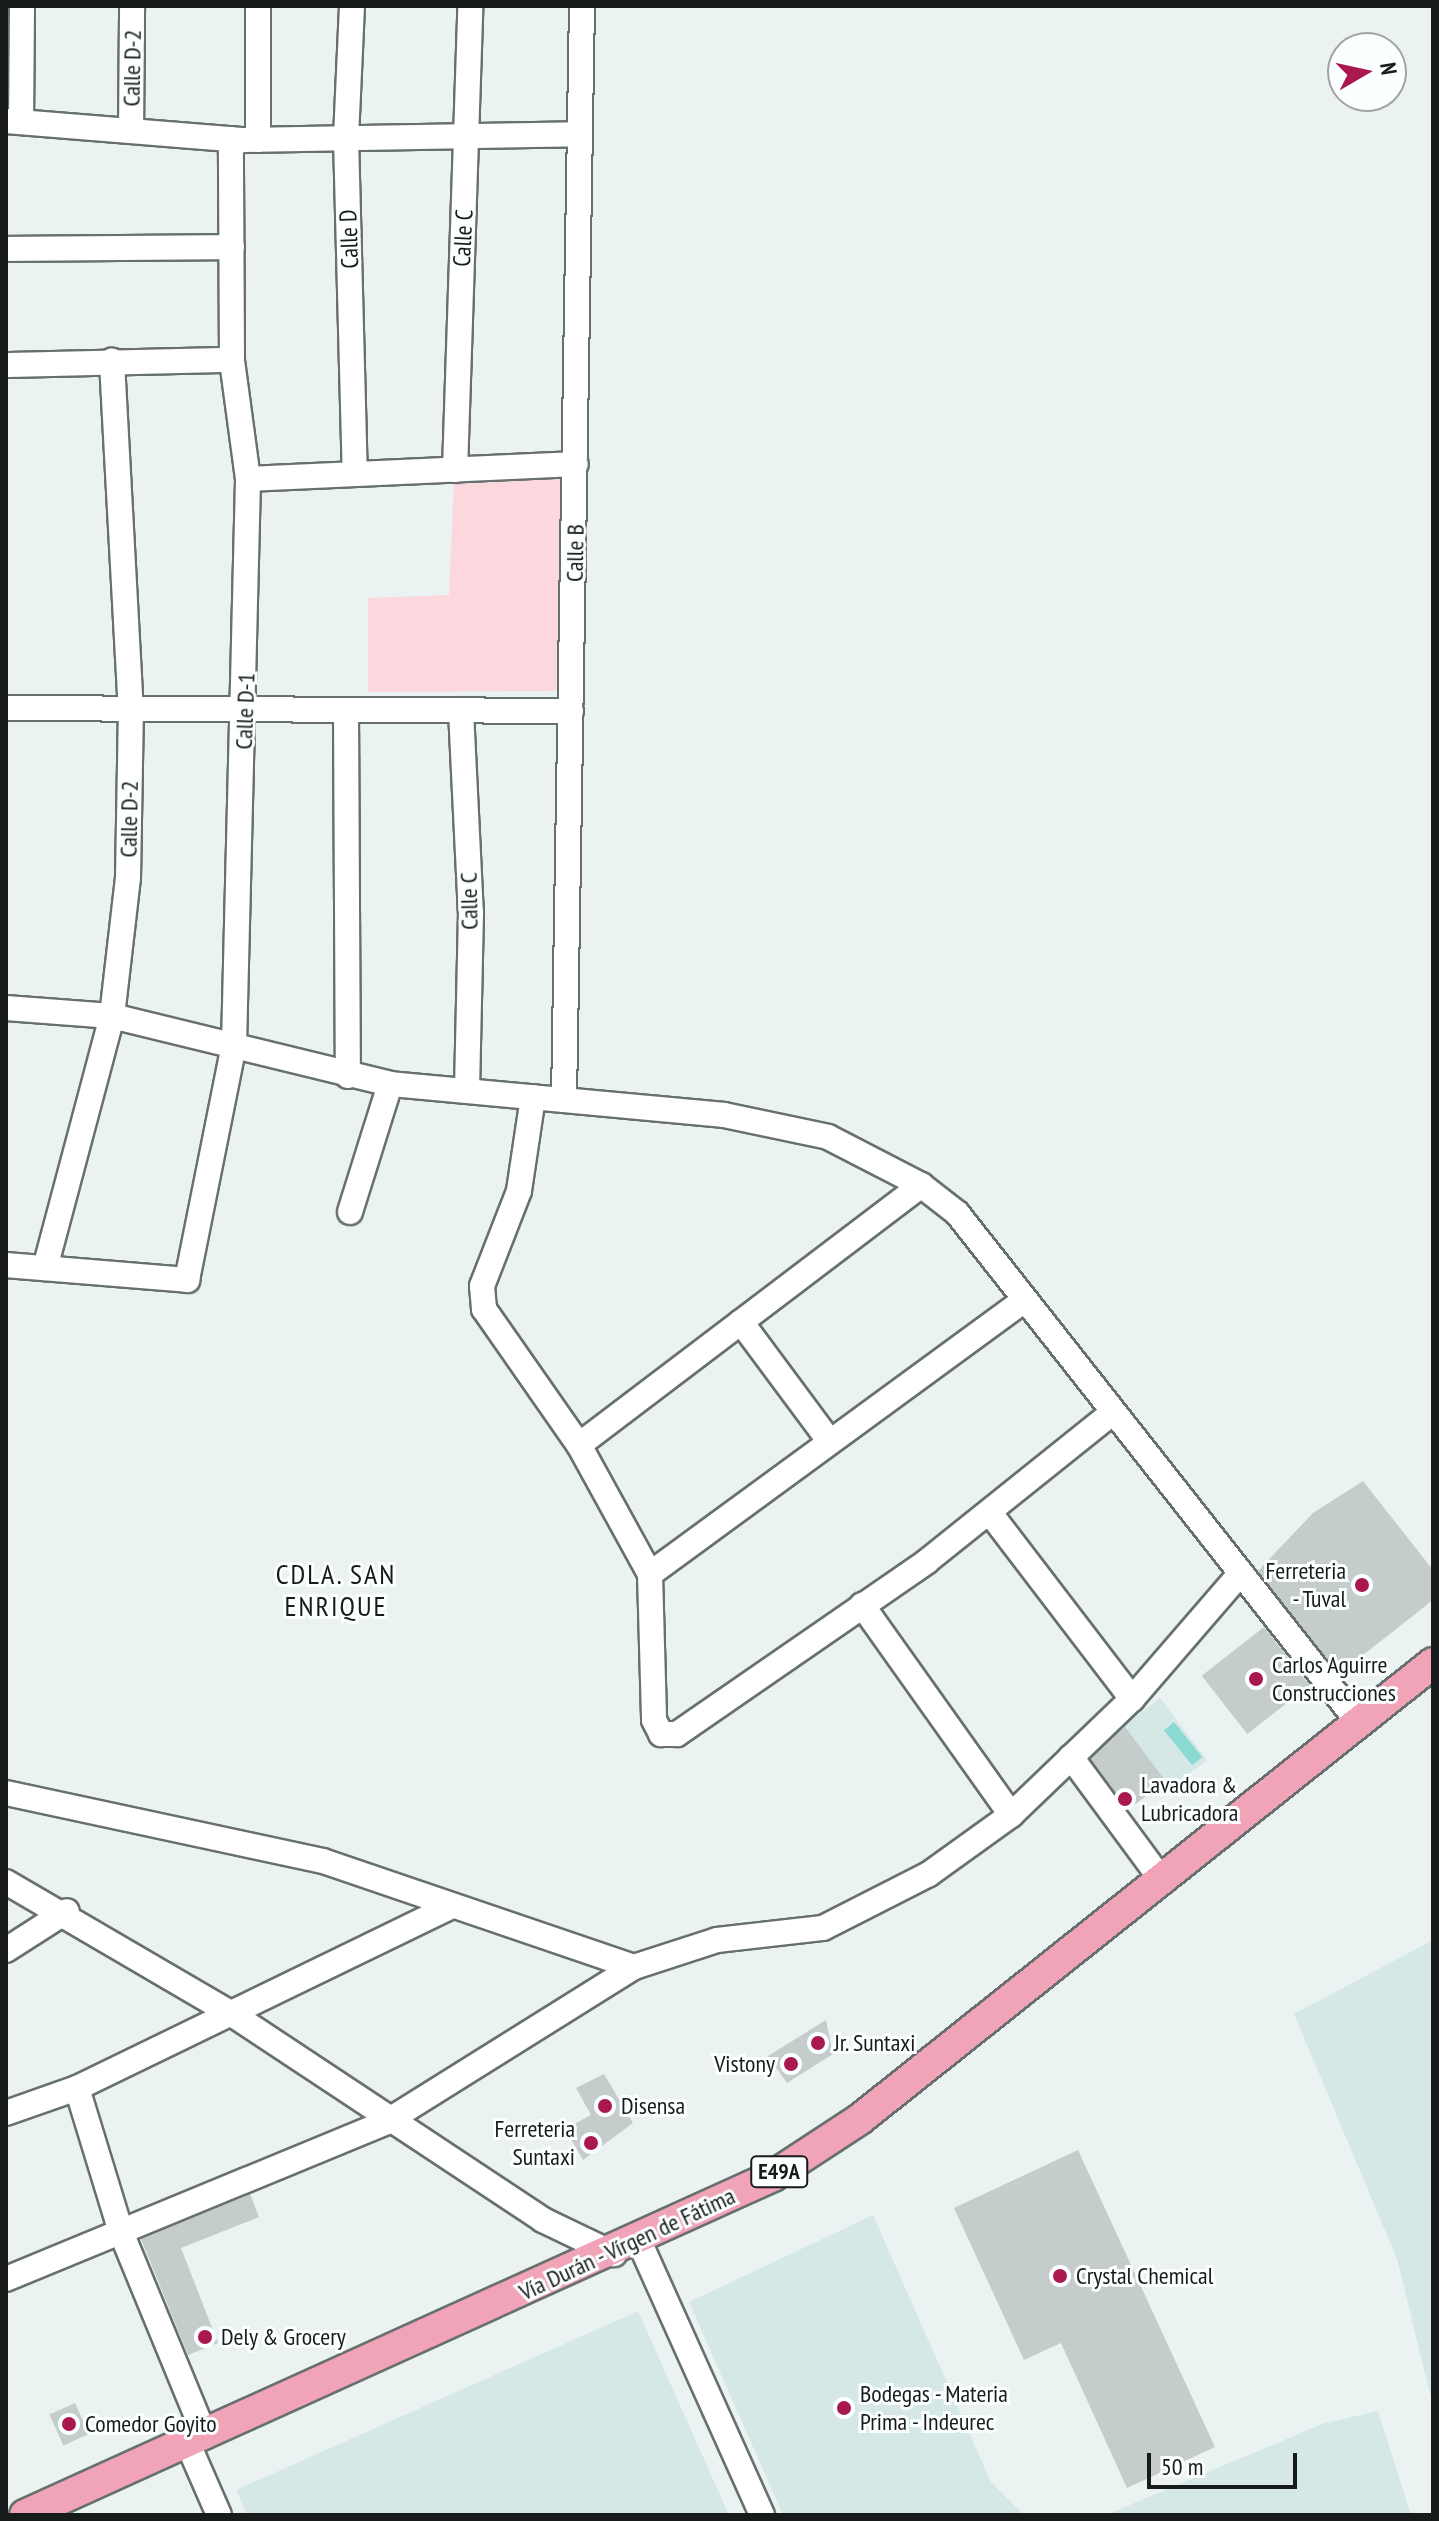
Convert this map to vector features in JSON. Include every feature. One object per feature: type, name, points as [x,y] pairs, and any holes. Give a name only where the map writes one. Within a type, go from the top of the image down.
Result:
[{"type":"main road","name":"Vía Durán - Vírgen de Fátima","points":[[25,2515],[627,2247],[773,2176],[860,2119],[1163,1882],[1433,1663]]},
{"type":"street","points":[[22,6],[14,121],[258,140],[580,134]]},
{"type":"street","name":"Calle D-2","points":[[131,131],[132,6]]},
{"type":"street","points":[[258,6],[258,140]]},
{"type":"street","name":"Calle D","points":[[352,6],[346,138],[355,472]]},
{"type":"street","name":"Calle C","points":[[455,470],[469,136],[470,6]]},
{"type":"street","name":"Calle B","points":[[564,1100],[582,6]]},
{"type":"street","name":"Calle D-1","points":[[45,1268],[187,1280],[234,1045],[246,706],[248,479],[232,360],[231,139]]},
{"type":"street","points":[[6,249],[232,247]]},
{"type":"street","points":[[6,365],[232,360]]},
{"type":"street","name":"Calle D-2","points":[[45,1268],[112,1016],[128,878],[131,713],[112,361]]},
{"type":"street","points":[[248,479],[576,464]]},
{"type":"street","points":[[6,708],[131,713],[246,706],[346,713],[571,711]]},
{"type":"street","name":"Calle C","points":[[461,711],[471,913],[467,1091]]},
{"type":"street","points":[[346,713],[348,1076]]},
{"type":"street","points":[[6,1008],[112,1016],[390,1084],[724,1115],[828,1137],[921,1185],[957,1213],[1111,1414],[1359,1723]]},
{"type":"street","points":[[350,1212],[390,1084]]},
{"type":"street","points":[[533,1097],[519,1191],[482,1286],[484,1309],[579,1445],[650,1574],[654,1720],[661,1734],[677,1734],[862,1605],[990,1513],[1111,1414]]},
{"type":"street","points":[[579,1445],[921,1185]]},
{"type":"street","points":[[6,1265],[45,1268]]},
{"type":"street","points":[[650,1574],[1025,1300]]},
{"type":"street","points":[[741,1322],[830,1442]]},
{"type":"street","points":[[990,1513],[1132,1699]]},
{"type":"street","points":[[6,2279],[386,2122],[634,1967],[717,1940],[848,1919],[1011,1815],[1132,1699],[1239,1575]]},
{"type":"street","points":[[862,1605],[1011,1815]]},
{"type":"street","points":[[1071,1757],[1163,1882]]},
{"type":"street","points":[[6,1793],[323,1861],[634,1967]]},
{"type":"street","points":[[6,1882],[67,1911],[232,2014],[386,2122],[543,2220],[627,2247],[762,2515]]},
{"type":"street","points":[[6,2113],[77,2088],[452,1906]]},
{"type":"street","points":[[6,1950],[67,1911]]},
{"type":"street","points":[[77,2088],[121,2232],[196,2440],[219,2515]]},
{"type":"shaded area","points":[[570,477],[568,691],[368,692],[368,598],[449,595],[454,480]]},
{"type":"shaded area","points":[[1160,1698],[1207,1760],[1170,1788],[1123,1726]]},
{"type":"shaded area","points":[[1433,1940],[1433,2406],[1397,2259],[1294,2014]]},
{"type":"shaded area","points":[[873,2215],[991,2482],[1024,2515],[783,2515],[689,2302]]},
{"type":"shaded area","points":[[638,2311],[729,2515],[247,2515],[236,2490]]},
{"type":"shaded area","points":[[1378,2411],[1411,2515],[1106,2515],[1322,2424]]},
{"type":"water","points":[[1174,1722],[1202,1757],[1192,1765],[1164,1730]]},
{"type":"building","name":"Ferreteria - Tuval","points":[[1363,1481],[1433,1570],[1433,1600],[1339,1674],[1258,1571],[1313,1513]]},
{"type":"building","name":"Carlos Aguirre Construcciones","points":[[1264,1627],[1310,1685],[1247,1734],[1202,1676]]},
{"type":"building","points":[[1125,1727],[1166,1781],[1128,1810],[1087,1755]]},
{"type":"building","points":[[826,2020],[833,2054],[787,2083],[768,2056]]},
{"type":"building","name":"Disensa","points":[[604,2074],[633,2123],[583,2160],[565,2129],[591,2115],[576,2088]]},
{"type":"building","name":"Crystal Chemical","points":[[1078,2150],[1215,2447],[1127,2488],[1061,2343],[1024,2360],[954,2208]]},
{"type":"building","points":[[250,2194],[259,2217],[181,2248],[218,2343],[188,2355],[141,2239]]},
{"type":"building","name":"Comedor Goyito","points":[[75,2403],[89,2434],[63,2445],[49,2414]]},
{"type":"place","name":"Ferreteria - Tuval","points":[[1362,1585]]},
{"type":"place","name":"Carlos Aguirre Construcciones","points":[[1256,1679]]},
{"type":"place","name":"Lavadora & Lubricadora","points":[[1125,1799]]},
{"type":"place","name":"Jr. Suntaxi","points":[[818,2043]]},
{"type":"place","name":"Vistony","points":[[791,2064]]},
{"type":"place","name":"Disensa","points":[[605,2106]]},
{"type":"place","name":"Ferreteria Suntaxi","points":[[591,2143]]},
{"type":"place","name":"Crystal Chemical","points":[[1060,2276]]},
{"type":"place","name":"Dely & Grocery","points":[[205,2337]]},
{"type":"place","name":"Bodegas - Materia Prima - Indeurec","points":[[844,2408]]},
{"type":"place","name":"Comedor Goyito","points":[[69,2424]]},
{"type":"district","name":"CDLA. SAN ENRIQUE","points":[[336,1590]]}]
